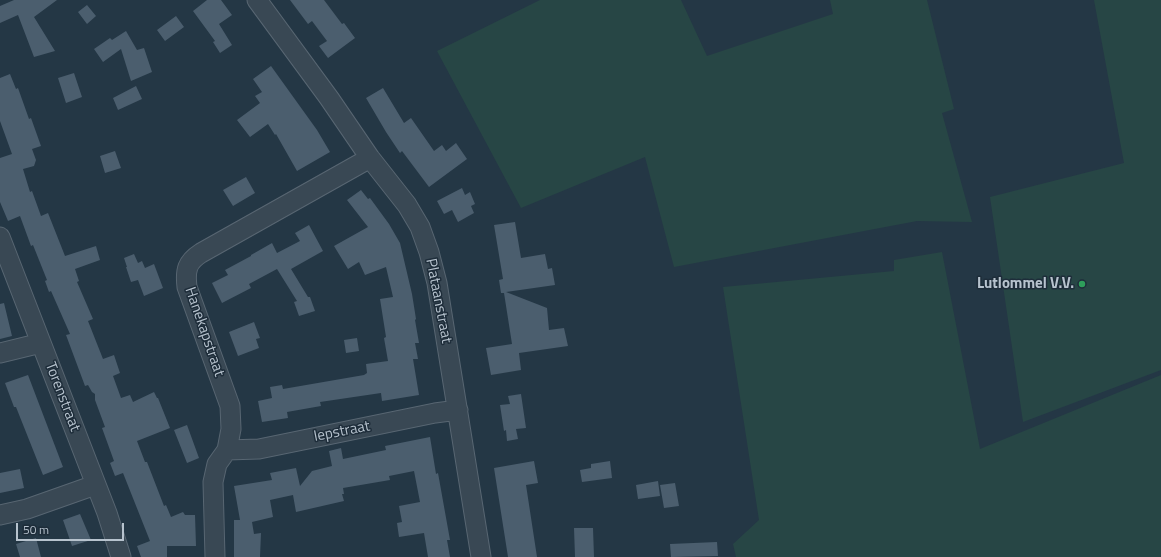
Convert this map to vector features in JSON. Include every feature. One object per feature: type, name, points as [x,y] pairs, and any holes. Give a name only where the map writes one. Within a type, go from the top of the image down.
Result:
[{"type":"street","name":"Plataanstraat","points":[[257,0],[329,98],[370,158],[407,204],[420,227],[437,284],[481,557]]},
{"type":"street","name":"Hanekapstraat","points":[[214,557],[213,482],[217,464],[227,450],[231,429],[230,406],[186,287],[185,275],[191,260],[370,158]]},
{"type":"street","name":"Torenstraat","points":[[0,238],[112,528],[121,557]]},
{"type":"street","points":[[0,353],[41,343]]},
{"type":"street","name":"Iepstraat","points":[[227,450],[259,449],[435,413],[458,410]]},
{"type":"street","points":[[0,515],[27,509],[95,485]]},
{"type":"green space","points":[[540,0],[681,0],[707,56],[833,14],[830,0],[927,0],[954,109],[942,113],[972,222],[917,221],[674,267],[645,157],[521,208],[437,51]]},
{"type":"green space","name":"Lutlommel V.V.","points":[[1094,0],[1161,0],[1161,370],[1023,422],[990,197],[1124,163]]},
{"type":"green space","points":[[942,252],[980,449],[1161,375],[1161,557],[736,557],[733,544],[759,520],[723,287],[894,271],[894,260]]},
{"type":"building","points":[[14,0],[57,0],[34,17],[55,51],[34,57],[18,15],[0,23],[0,6]]},
{"type":"building","points":[[207,0],[221,0],[232,15],[219,24],[232,45],[220,53],[213,42],[215,41],[193,11]]},
{"type":"building","points":[[290,0],[324,0],[342,24],[344,23],[355,38],[328,58],[319,46],[327,41],[312,21],[308,24]]},
{"type":"building","points":[[87,5],[96,16],[87,24],[78,12]]},
{"type":"building","points":[[176,16],[184,27],[165,41],[157,30]]},
{"type":"building","points":[[126,31],[137,50],[144,48],[152,72],[131,81],[121,49],[103,62],[94,49],[110,38],[112,40]]},
{"type":"building","points":[[271,66],[317,130],[330,152],[297,171],[276,134],[275,135],[268,124],[250,137],[237,120],[260,103],[255,96],[262,92],[253,79]]},
{"type":"building","points":[[74,73],[82,97],[66,103],[58,78]]},
{"type":"building","points":[[10,74],[16,89],[18,88],[29,119],[31,118],[41,146],[32,149],[36,160],[34,166],[23,169],[30,192],[32,191],[41,216],[48,213],[65,256],[96,246],[100,260],[75,269],[79,281],[77,282],[93,319],[88,321],[103,359],[114,355],[120,373],[113,376],[121,398],[130,395],[133,402],[154,392],[158,398],[170,428],[137,441],[164,506],[166,505],[171,517],[183,512],[185,515],[195,515],[196,546],[167,546],[167,557],[141,557],[137,546],[150,541],[123,473],[115,476],[110,463],[114,461],[102,428],[105,427],[95,400],[95,394],[88,385],[85,386],[66,335],[70,334],[51,291],[49,292],[45,281],[47,280],[33,245],[31,246],[20,216],[8,221],[0,202],[0,158],[12,154],[0,121],[0,78]]},
{"type":"building","points":[[136,86],[142,99],[118,110],[113,98]]},
{"type":"building","points":[[383,88],[404,123],[411,118],[434,151],[442,145],[446,151],[456,143],[467,159],[429,187],[402,151],[400,153],[366,98]]},
{"type":"building","points":[[115,151],[121,168],[105,173],[100,156]]},
{"type":"building","points":[[246,177],[255,193],[233,206],[223,190]]},
{"type":"building","points":[[462,188],[465,195],[470,192],[475,204],[471,206],[474,213],[458,222],[452,210],[444,214],[437,201]]},
{"type":"building","points":[[361,190],[368,199],[370,198],[389,224],[400,243],[412,294],[419,343],[415,343],[418,359],[413,359],[419,395],[382,401],[381,393],[320,402],[321,406],[287,412],[288,418],[262,422],[258,401],[272,398],[270,387],[282,385],[283,389],[364,375],[367,373],[366,364],[388,361],[380,299],[393,297],[386,267],[365,275],[359,262],[348,269],[334,246],[368,227],[347,200]]},
{"type":"building","points":[[515,222],[521,258],[545,254],[548,269],[552,268],[555,285],[506,292],[547,308],[549,330],[564,328],[568,346],[519,353],[521,370],[491,375],[486,348],[512,344],[504,293],[501,293],[499,280],[503,279],[494,225]]},
{"type":"building","points":[[309,225],[323,251],[291,269],[308,297],[310,297],[315,311],[299,316],[294,302],[297,301],[277,269],[249,284],[251,288],[222,303],[212,283],[228,275],[225,270],[272,243],[277,253],[300,241],[295,233]]},
{"type":"building","points":[[134,254],[138,263],[142,261],[145,268],[154,264],[163,288],[144,296],[138,280],[131,282],[124,258]]},
{"type":"building","points":[[4,303],[12,336],[0,339],[0,304]]},
{"type":"building","points":[[254,322],[260,338],[256,339],[259,348],[238,356],[229,332]]},
{"type":"building","points":[[357,338],[359,351],[346,353],[344,340]]},
{"type":"building","points":[[28,375],[63,467],[43,475],[5,383]]},
{"type":"building","points":[[521,394],[526,428],[516,429],[518,439],[507,441],[500,405],[510,404],[508,396]]},
{"type":"building","points":[[187,425],[199,458],[187,463],[174,430]]},
{"type":"building","points":[[430,437],[450,540],[447,540],[450,557],[428,557],[424,533],[399,537],[397,523],[402,522],[399,506],[420,502],[414,471],[389,476],[390,480],[343,488],[344,494],[342,494],[344,501],[296,512],[293,495],[270,500],[273,517],[252,522],[254,534],[261,533],[260,557],[234,557],[234,520],[240,520],[234,486],[272,480],[270,473],[296,468],[300,486],[312,471],[332,466],[329,451],[341,448],[343,459],[386,450],[385,446]]},
{"type":"building","points":[[534,461],[538,483],[526,485],[537,557],[508,557],[494,468]]},
{"type":"building","points":[[610,461],[612,478],[582,482],[580,470],[591,468],[591,464]]},
{"type":"building","points":[[20,469],[24,488],[0,493],[0,473]]},
{"type":"building","points":[[658,481],[660,496],[638,499],[636,485]]},
{"type":"building","points":[[675,483],[679,506],[664,508],[660,485]]},
{"type":"building","points":[[80,514],[91,540],[72,546],[63,520]]},
{"type":"building","points":[[574,528],[593,528],[594,557],[575,557]]},
{"type":"building","points":[[36,538],[41,557],[20,557],[16,544]]},
{"type":"building","points":[[717,542],[718,556],[671,557],[670,544]]},
{"type":"place","name":"Lutlommel V.V.","points":[[1082,284]]}]
